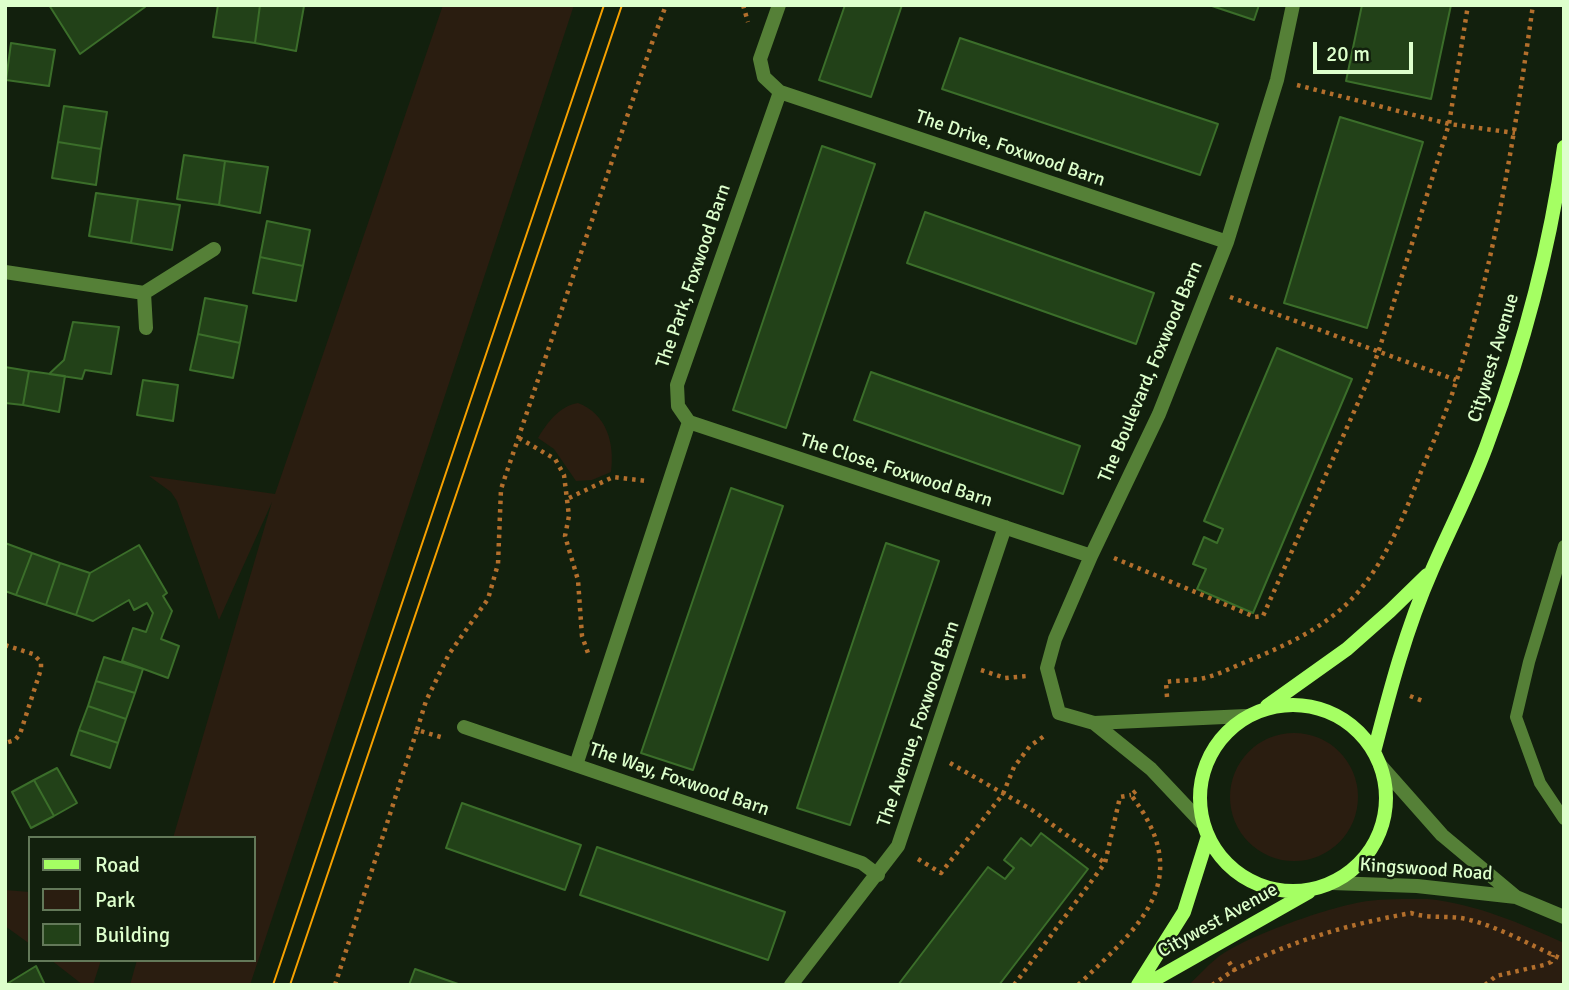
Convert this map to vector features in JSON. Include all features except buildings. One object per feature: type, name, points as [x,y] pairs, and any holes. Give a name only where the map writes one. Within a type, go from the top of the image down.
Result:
[{"type":"main road","name":"Citywest Avenue","points":[[1377,758],[1405,640],[1432,570],[1462,507],[1513,371],[1557,197],[1564,147]]},
{"type":"main road","name":"Citywest Avenue","points":[[1263,709],[1347,649],[1432,570]]},
{"type":"main road","points":[[1304,704],[1332,712],[1357,729],[1377,758],[1385,779],[1386,809],[1378,837],[1359,864],[1332,883],[1310,891],[1271,888],[1238,875],[1216,853],[1201,822],[1199,788],[1207,758],[1223,734],[1247,716],[1263,709],[1304,704]]},
{"type":"main road","name":"Citywest Avenue","points":[[1138,985],[1184,912],[1208,836]]},
{"type":"main road","name":"Citywest Avenue","points":[[1145,985],[1310,891]]},
{"type":"street","points":[[779,5],[760,59],[764,77],[780,92]]},
{"type":"street","name":"The Boulevard, Foxwood Barn","points":[[1059,713],[1047,668],[1055,639],[1092,553],[1159,414],[1209,290],[1227,242],[1277,80],[1293,5]]},
{"type":"street","name":"The Drive, Foxwood Barn","points":[[780,92],[1227,242]]},
{"type":"street","name":"The Park, Foxwood Barn","points":[[689,422],[678,406],[677,385],[780,92]]},
{"type":"street","points":[[5,272],[144,293],[214,249]]},
{"type":"street","points":[[144,293],[146,328]]},
{"type":"street","points":[[576,765],[689,422]]},
{"type":"street","name":"The Close, Foxwood Barn","points":[[689,422],[1005,527],[1092,553]]},
{"type":"street","name":"The Avenue, Foxwood Barn","points":[[791,985],[898,846],[1005,527]]},
{"type":"street","points":[[1059,713],[1094,723],[1247,716]]},
{"type":"street","points":[[1094,723],[1151,769],[1201,822]]},
{"type":"street","name":"The Way, Foxwood Barn","points":[[464,727],[862,863],[878,875]]},
{"type":"street","name":"Kingswood Road","points":[[1377,758],[1442,835],[1516,897]]},
{"type":"street","name":"Kingswood Road","points":[[1332,883],[1417,886],[1516,897],[1564,917]]},
{"type":"lane","points":[[1564,547],[1529,662],[1516,717],[1540,783],[1564,819]]},
{"type":"path","points":[[335,985],[426,701],[449,654],[488,599],[498,564],[502,489],[666,5]]},
{"type":"path","points":[[1092,553],[1255,617],[1263,616],[1379,350],[1449,124],[1468,5]]},
{"type":"path","points":[[1167,706],[1166,682],[1206,678],[1290,644],[1308,634],[1344,606],[1372,574],[1400,524],[1456,380],[1493,242],[1515,133],[1533,5]]},
{"type":"path","points":[[1277,80],[1449,124],[1515,133]]},
{"type":"path","points":[[1209,290],[1456,380]]},
{"type":"path","points":[[519,438],[555,459],[564,475],[569,498],[565,536],[578,580],[582,636],[591,663],[607,671]]},
{"type":"path","points":[[569,498],[613,477],[638,479],[667,488]]},
{"type":"path","points":[[5,645],[33,654],[41,663],[41,668],[20,734],[15,740],[5,743]]},
{"type":"path","points":[[960,662],[1005,678],[1049,673]]},
{"type":"path","points":[[898,846],[941,873],[1003,794],[1014,767],[1030,746],[1055,727],[1059,713]]},
{"type":"path","points":[[416,730],[459,743],[464,727]]},
{"type":"path","points":[[929,755],[957,765],[1032,810],[1105,863]]},
{"type":"path","points":[[1014,985],[1105,863],[1120,797],[1131,795],[1146,783]]},
{"type":"path","points":[[1078,985],[1137,923],[1155,897],[1162,873],[1160,851],[1146,814],[1131,795]]},
{"type":"path","points":[[1411,913],[1470,920],[1488,925],[1564,960]]},
{"type":"path","points":[[1485,985],[1496,976],[1551,962],[1553,955]]},
{"type":"path","points":[[1212,985],[1234,970]]},
{"type":"green space","points":[[443,5],[574,5],[250,985],[130,985],[136,962],[256,962],[256,836],[174,836],[272,502],[219,620],[177,501],[171,492],[149,476],[275,494]]},
{"type":"green space","points":[[578,403],[596,414],[602,422],[612,451],[611,472],[592,480],[576,481],[554,449],[538,438],[559,411]]},
{"type":"green space","points":[[1294,733],[1318,738],[1339,752],[1353,773],[1358,797],[1353,821],[1339,842],[1318,856],[1294,861],[1270,856],[1249,842],[1235,821],[1230,797],[1235,773],[1249,752],[1270,738]]},
{"type":"green space","points":[[5,890],[28,892],[28,943],[5,926]]},
{"type":"green space","points":[[1428,899],[1481,910],[1564,943],[1564,985],[1189,985],[1213,961],[1229,950],[1301,919],[1361,902]]},
{"type":"green space","points":[[54,962],[100,962],[93,985],[83,985]]},
{"type":"tram line","points":[[273,985],[604,5]]},
{"type":"tram line","points":[[290,985],[622,5]]}]
